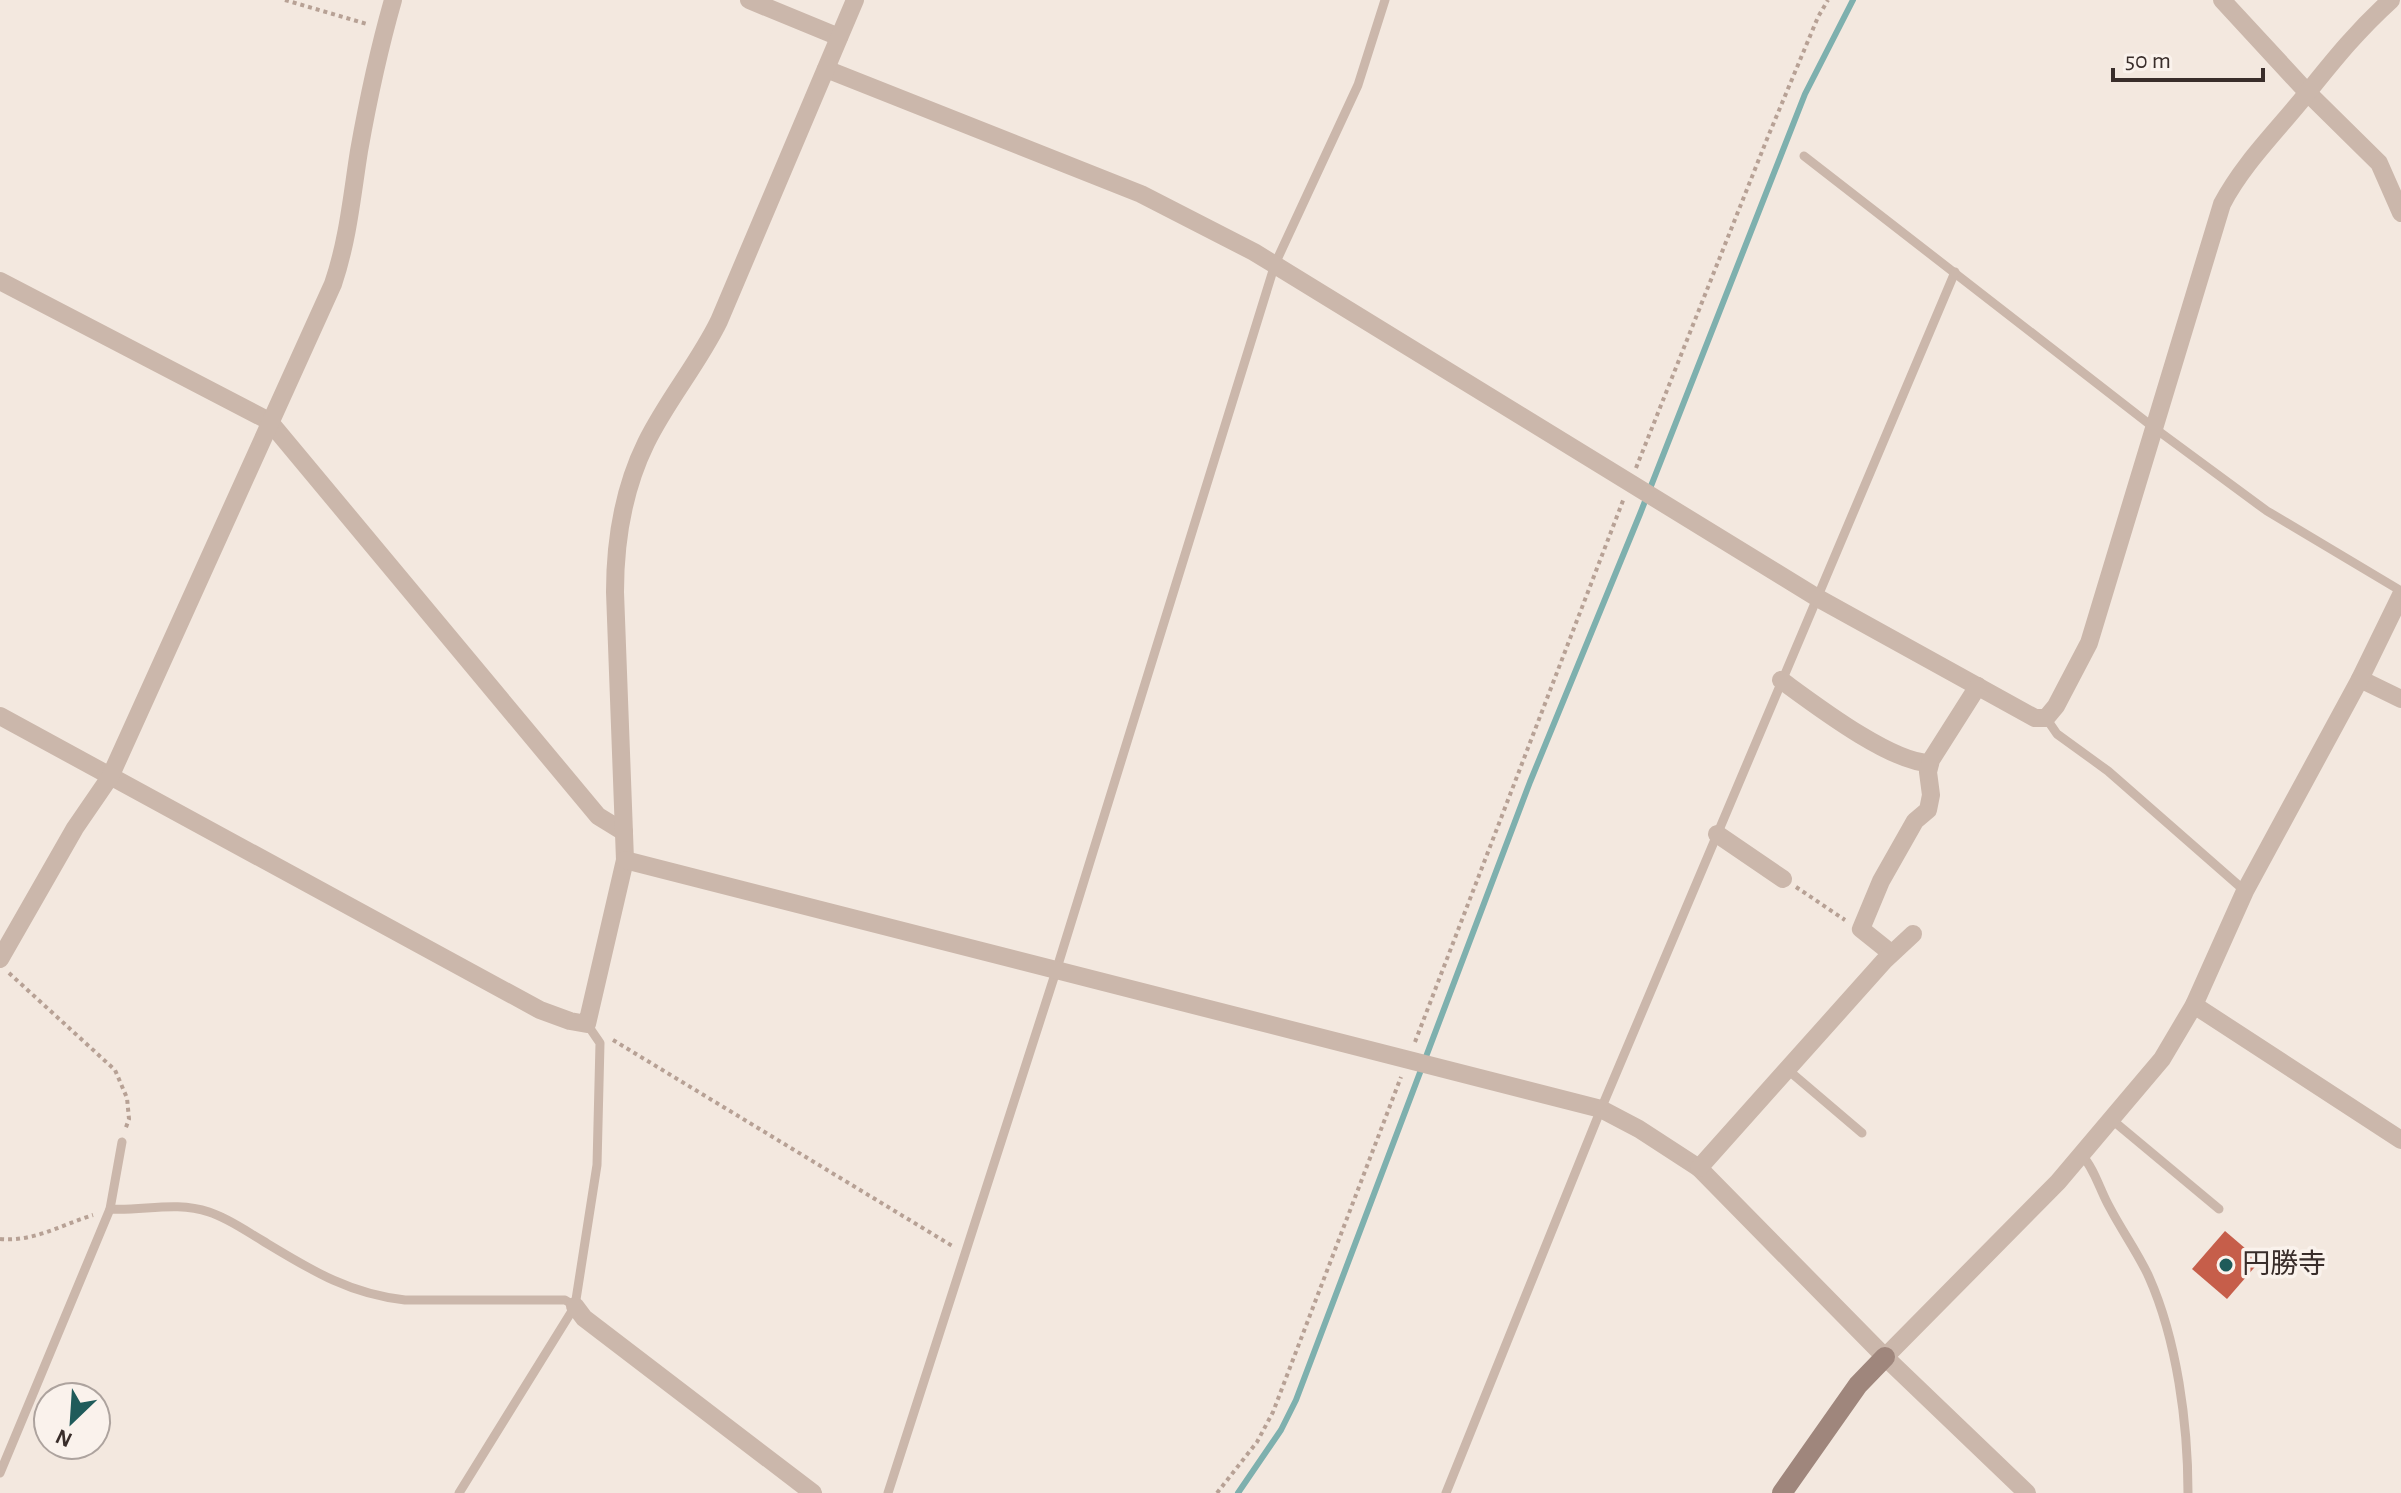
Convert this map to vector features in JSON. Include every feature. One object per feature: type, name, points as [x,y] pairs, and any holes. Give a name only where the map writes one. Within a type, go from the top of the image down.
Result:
[{"type":"street","points":[[2,964],[75,828],[110,777],[333,284],[344,253],[360,147],[393,0]]},
{"type":"street","points":[[749,0],[839,37]]},
{"type":"street","points":[[0,716],[540,1010],[587,1024],[625,860],[615,561],[621,512],[646,442],[704,351],[719,321],[855,0]]},
{"type":"street","points":[[2222,0],[2308,93],[2379,163],[2401,213]]},
{"type":"street","points":[[826,69],[1141,194],[1275,264],[1816,597],[2035,718],[2046,718],[2056,706],[2089,643],[2222,204],[2234,180],[2357,30],[2391,0]]},
{"type":"street","points":[[0,281],[269,421],[598,816],[624,832]]},
{"type":"street","points":[[1782,1493],[1858,1385],[1985,1258],[2081,1154],[2162,1059],[2194,1005],[2245,891],[2360,679],[2401,593]]},
{"type":"street","points":[[2360,679],[2401,699]]},
{"type":"street","points":[[1781,680],[1867,739],[1913,761],[1930,763]]},
{"type":"street","points":[[1891,953],[1861,929],[1881,881],[1915,821],[1928,810],[1930,763],[1978,686]]},
{"type":"street","points":[[1717,834],[1783,879]]},
{"type":"street","points":[[625,860],[1601,1109],[1639,1129],[1699,1168],[1885,1357],[2027,1493]]},
{"type":"street","points":[[1699,1168],[1891,953],[1913,934]]},
{"type":"street","points":[[2194,1005],[2401,1140]]},
{"type":"street","points":[[575,1306],[584,1318],[813,1493]]},
{"type":"lane","points":[[888,1493],[1057,968],[1275,264],[1358,85],[1385,0]]},
{"type":"lane","points":[[1804,156],[2153,427],[2267,511],[2401,593]]},
{"type":"lane","points":[[1446,1493],[1601,1109],[1955,272]]},
{"type":"lane","points":[[2046,718],[2057,734],[2108,771],[2245,891]]},
{"type":"lane","points":[[459,1493],[575,1306],[597,1165],[600,1043],[587,1024]]},
{"type":"lane","points":[[1788,1070],[1862,1133]]},
{"type":"lane","points":[[2111,1119],[2219,1209]]},
{"type":"lane","points":[[0,1473],[110,1209],[122,1142]]},
{"type":"lane","points":[[2081,1154],[2148,1275],[2163,1315],[2176,1370],[2188,1466],[2188,1493]]},
{"type":"lane","points":[[110,1209],[166,1205],[209,1212],[324,1277],[379,1297],[405,1300],[565,1300],[575,1306]]},
{"type":"path","points":[[285,0],[385,29]]},
{"type":"path","points":[[1217,1493],[1257,1442],[1273,1412],[1408,1058],[1635,487],[1767,139],[1828,0]]},
{"type":"path","points":[[1783,879],[1861,929]]},
{"type":"path","points":[[2,964],[115,1070],[127,1098],[129,1119],[122,1142]]},
{"type":"path","points":[[587,1024],[953,1247],[966,1251]]},
{"type":"path","points":[[0,1239],[19,1241],[110,1209]]},
{"type":"building","name":"円勝寺","points":[[2225,1231],[2260,1261],[2227,1299],[2192,1269]]},
{"type":"waterway","points":[[1238,1493],[1281,1430],[1296,1400],[1530,782],[1640,514],[1805,94],[1853,0]]},
{"type":"place","name":"円勝寺","points":[[2226,1265]]}]
